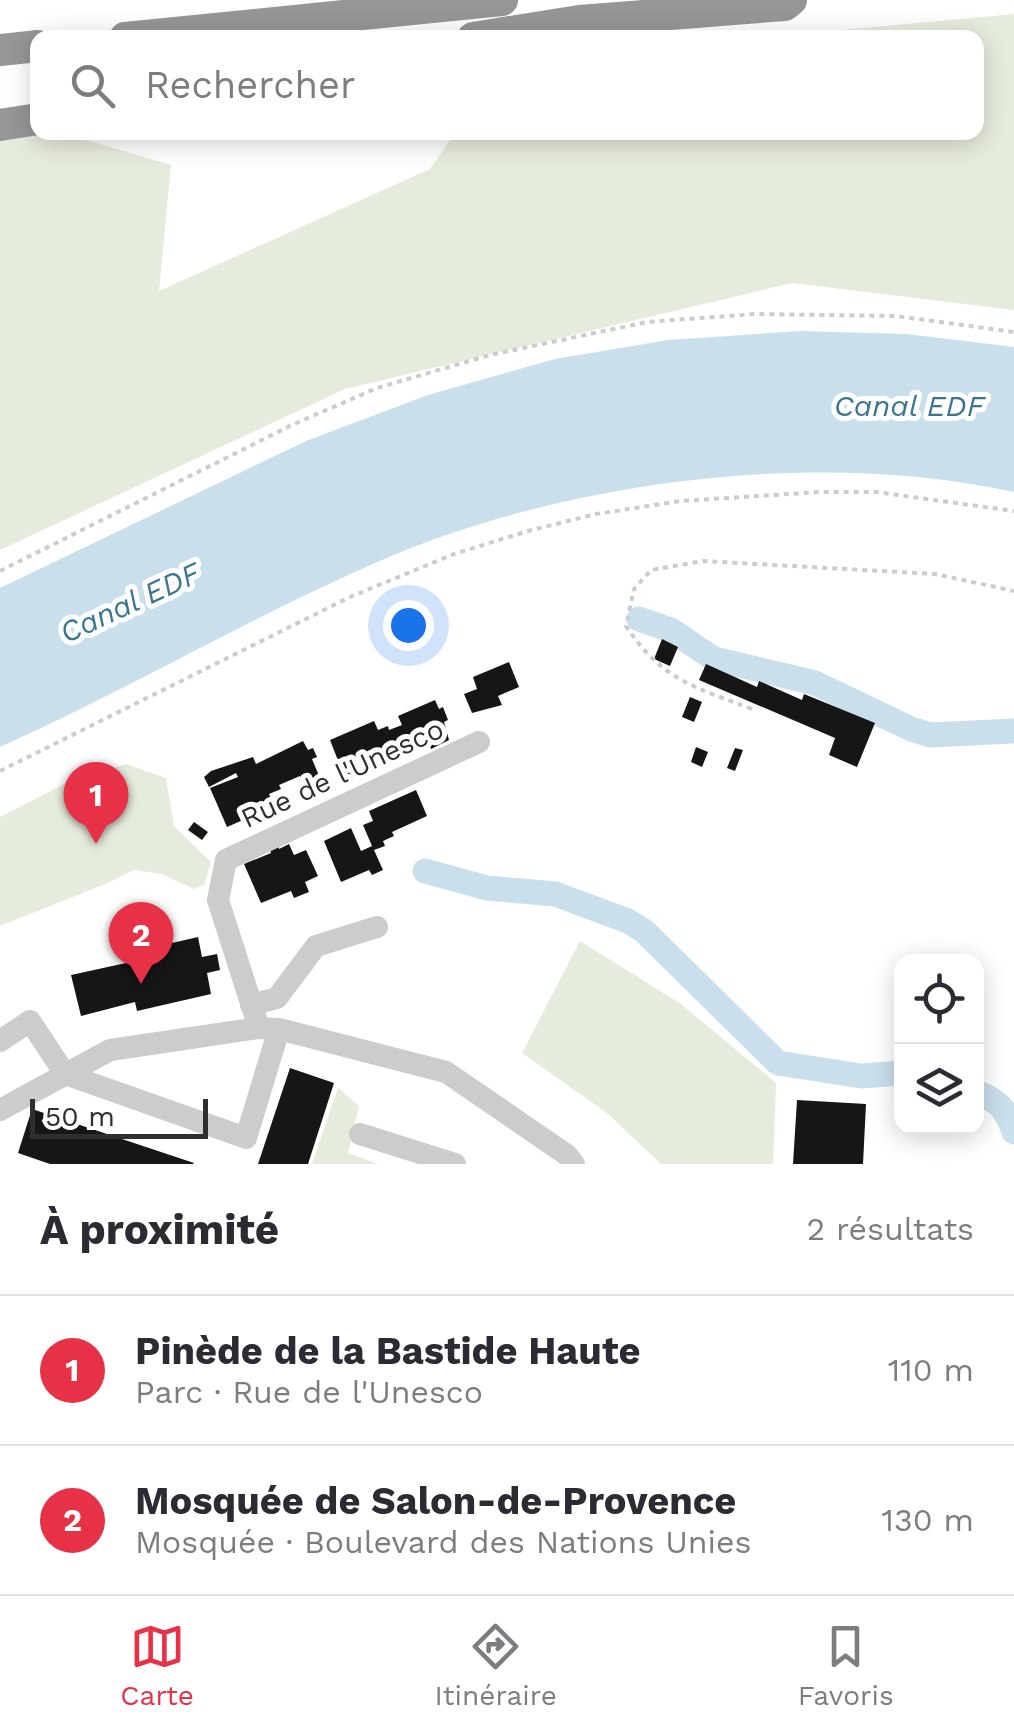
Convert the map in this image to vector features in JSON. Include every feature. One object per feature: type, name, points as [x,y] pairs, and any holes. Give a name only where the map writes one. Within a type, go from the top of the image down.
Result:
[{"type":"highway","points":[[205,30],[502,0]]},
{"type":"highway","points":[[523,30],[580,21],[785,5],[791,0]]},
{"type":"highway","points":[[0,50],[30,47]]},
{"type":"highway","points":[[0,126],[30,120]]},
{"type":"street","name":"Rue de l'Unesco","points":[[269,1028],[251,1005],[218,900],[226,860],[479,742]]},
{"type":"street","points":[[251,1005],[277,998],[316,946],[377,927]]},
{"type":"street","points":[[0,1041],[30,1020],[64,1074],[246,1138],[269,1028]]},
{"type":"street","points":[[0,1110],[110,1050],[269,1028],[446,1072],[567,1161]]},
{"type":"street","points":[[360,1134],[456,1164]]},
{"type":"path","points":[[0,571],[294,424],[377,388],[490,355],[647,322],[754,314],[896,316],[1014,332]]},
{"type":"path","points":[[0,772],[350,597],[454,554],[528,531],[596,514],[681,501],[820,492],[876,492],[1014,511]]},
{"type":"path","points":[[752,709],[692,686],[645,654],[626,626],[634,589],[651,570],[702,560],[758,562],[935,574],[1014,591]]},
{"type":"green space","points":[[1014,14],[1014,310],[792,283],[345,389],[0,550],[0,113],[30,128],[30,140],[87,140],[171,165],[159,291],[430,169],[450,140],[984,140],[984,30],[841,30]]},
{"type":"green space","points":[[126,764],[166,778],[174,826],[211,862],[204,885],[194,889],[162,874],[134,870],[0,926],[0,817],[66,783]]},
{"type":"green space","points":[[580,941],[681,1004],[776,1083],[773,1164],[661,1164],[607,1113],[522,1053]]},
{"type":"green space","points":[[338,1088],[359,1106],[348,1153],[378,1164],[312,1164]]},
{"type":"water","name":"Canal EDF","points":[[799,331],[907,334],[1014,347],[1014,492],[937,479],[856,473],[773,474],[690,480],[525,511],[375,563],[0,747],[0,588],[306,441],[428,395],[555,359],[668,340]]},
{"type":"building","points":[[662,639],[678,647],[670,666],[654,659]]},
{"type":"building","points":[[509,662],[519,687],[498,696],[502,705],[472,713],[464,694],[477,689],[473,677]]},
{"type":"building","points":[[706,664],[757,687],[759,681],[802,700],[804,694],[875,723],[857,767],[829,755],[835,738],[699,680]]},
{"type":"building","points":[[690,697],[702,702],[694,722],[682,717]]},
{"type":"building","points":[[435,700],[448,720],[444,722],[449,740],[431,749],[426,738],[361,766],[364,773],[346,781],[330,740],[374,721],[378,730],[388,726],[389,730],[402,725],[398,716]]},
{"type":"building","points":[[303,741],[308,750],[313,748],[317,757],[312,759],[320,778],[304,785],[300,776],[279,785],[281,789],[269,794],[272,801],[239,810],[243,820],[227,827],[210,788],[238,777],[236,773],[209,787],[204,777],[253,757],[256,764]]},
{"type":"building","points":[[696,747],[708,752],[702,767],[691,762]]},
{"type":"building","points":[[735,748],[743,750],[735,771],[727,768]]},
{"type":"building","points":[[416,790],[427,816],[392,832],[394,836],[383,841],[385,846],[374,850],[383,870],[372,875],[369,870],[341,882],[324,841],[351,828],[361,851],[372,846],[363,825],[373,821],[369,811]]},
{"type":"building","points":[[194,822],[208,832],[202,840],[188,830]]},
{"type":"building","points":[[278,843],[279,849],[289,844],[294,855],[306,850],[318,876],[305,882],[309,892],[294,898],[291,891],[261,903],[244,864],[271,853],[269,847]]},
{"type":"building","points":[[198,937],[202,957],[217,954],[220,970],[207,973],[211,994],[137,1011],[135,1002],[81,1016],[71,975],[126,963],[124,954]]},
{"type":"building","points":[[290,1068],[334,1083],[308,1164],[258,1164]]},
{"type":"building","points":[[797,1100],[866,1104],[863,1164],[793,1164]]},
{"type":"building","points":[[32,1109],[194,1163],[50,1164],[18,1153]]},
{"type":"waterway","points":[[639,619],[671,630],[714,659],[815,683],[931,735],[1014,731]]},
{"type":"waterway","points":[[425,871],[487,888],[555,894],[628,921],[644,931],[778,1063],[861,1076],[894,1074]]},
{"type":"waterway","points":[[984,1096],[1001,1107],[1014,1132]]},
{"type":"place","name":"Pinède de la Bastide Haute","points":[[96,844]]},
{"type":"place","name":"Mosquée de Salon-de-Provence","points":[[141,984]]}]
